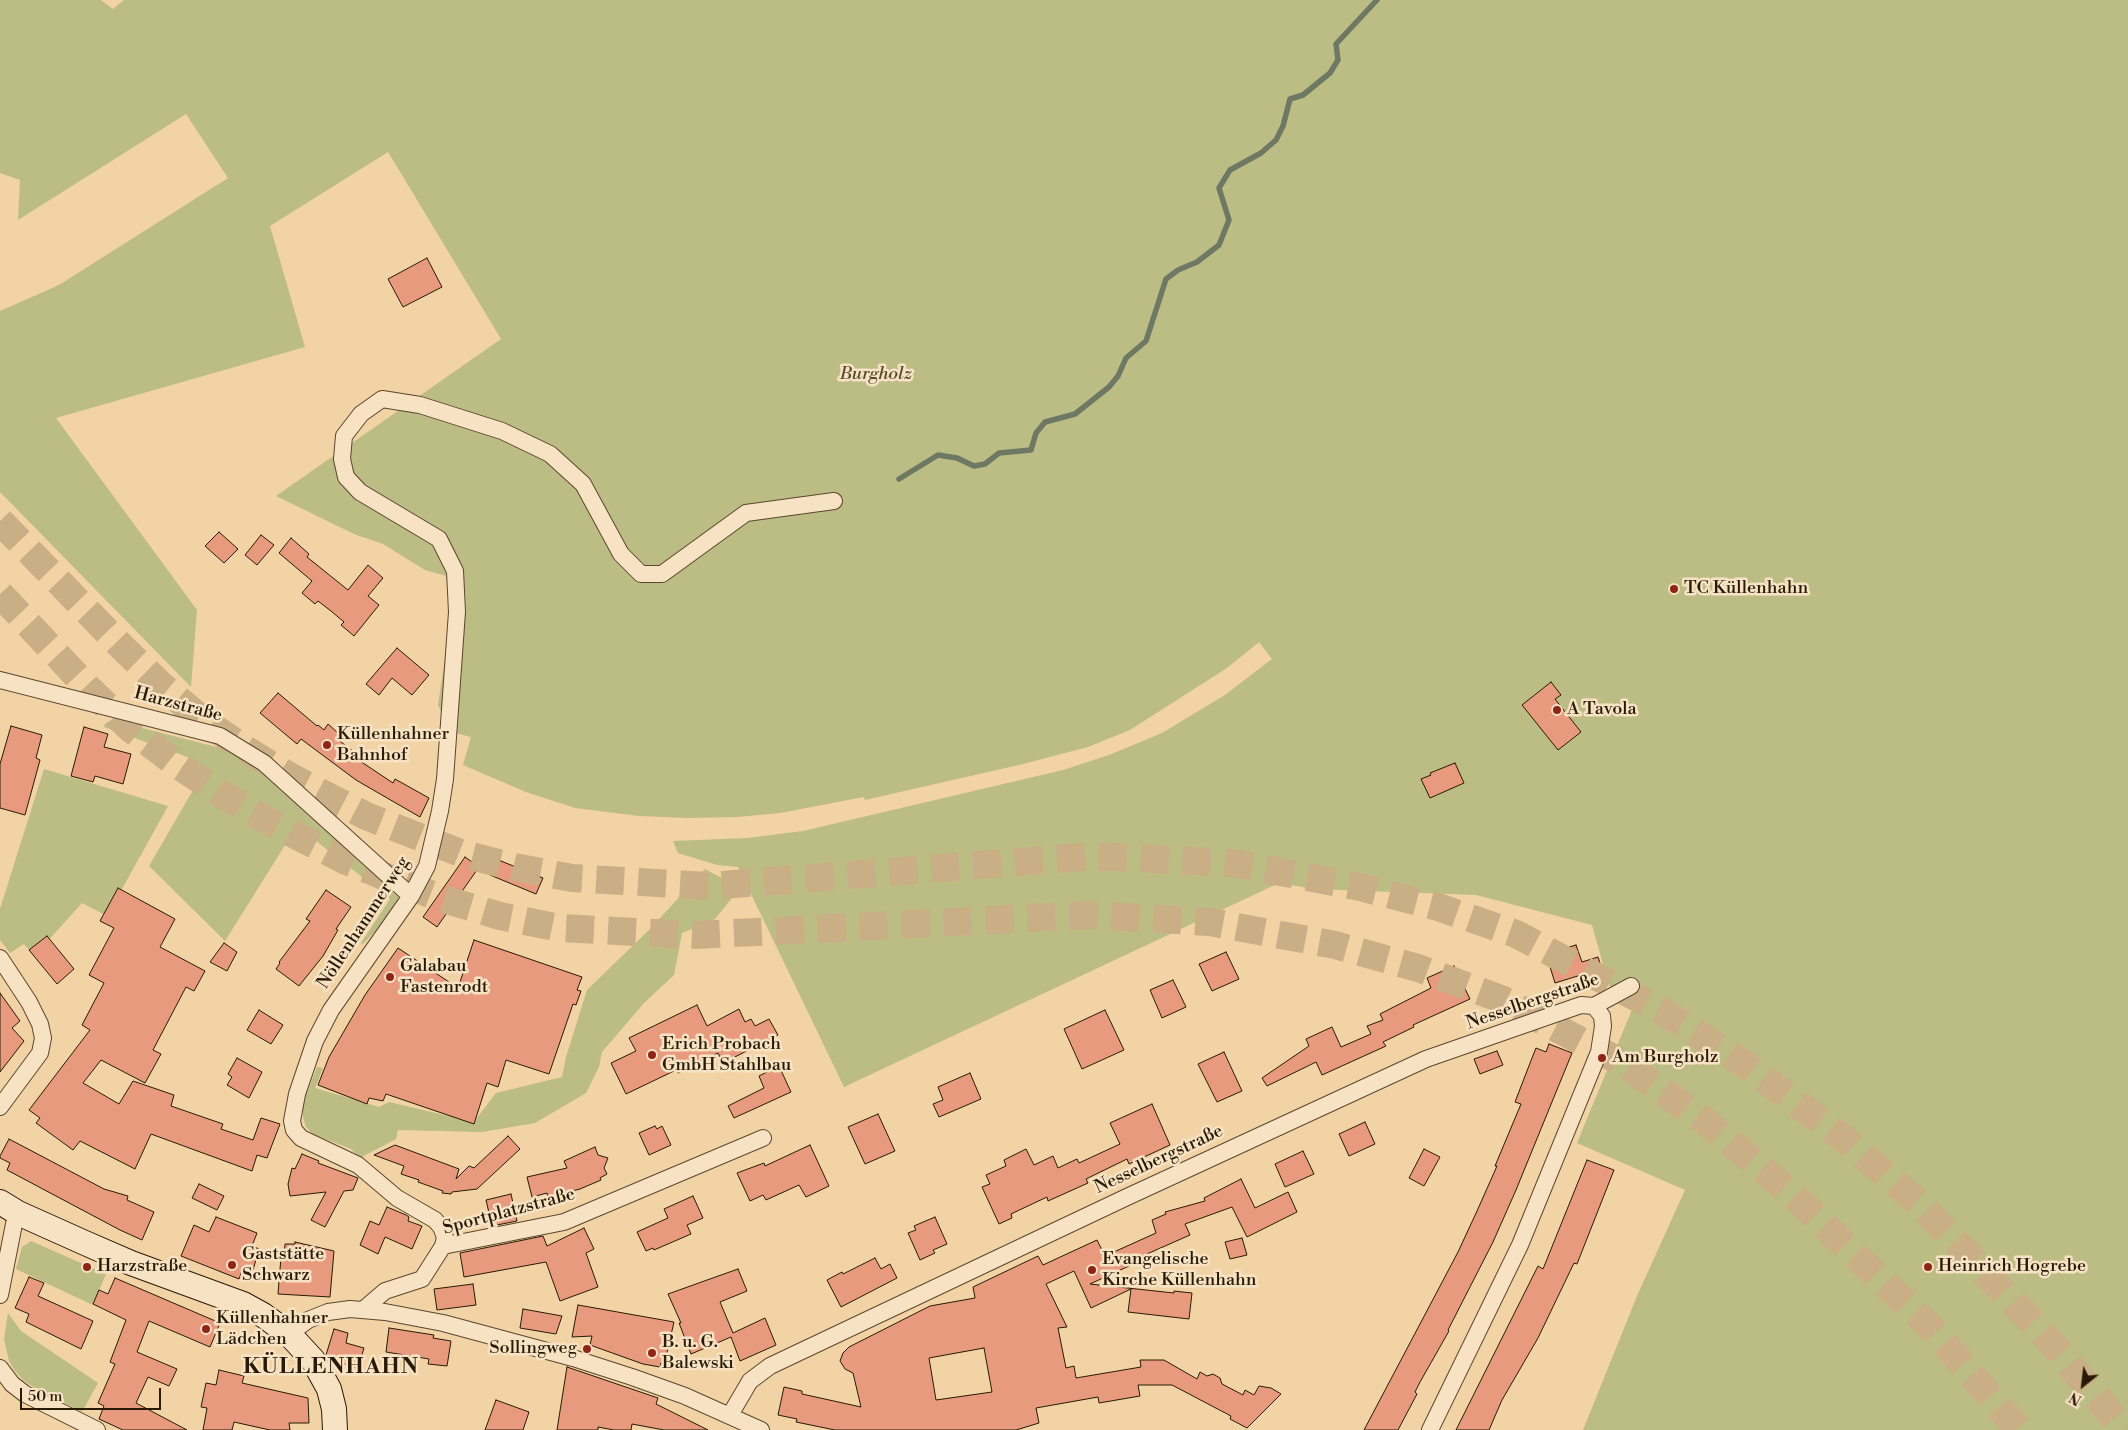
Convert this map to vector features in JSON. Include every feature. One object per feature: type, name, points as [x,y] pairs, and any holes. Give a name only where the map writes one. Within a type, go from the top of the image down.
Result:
[{"type":"street","name":"Nöllenhammerweg","points":[[443,1246],[445,1237],[442,1227],[435,1220],[397,1198],[358,1165],[301,1138],[294,1130],[292,1121],[296,1094],[315,1041],[331,1010],[411,896],[427,866],[440,811],[444,779],[456,612],[455,571],[439,539],[360,492],[346,477],[342,459],[344,436],[361,414],[382,399],[420,405],[502,431],[550,454],[583,484],[621,554],[641,574],[662,574],[746,513],[834,501]]},
{"type":"street","name":"Harzstraße","points":[[0,680],[220,736],[264,763],[411,896]]},
{"type":"street","points":[[0,958],[29,1002],[40,1024],[43,1038],[40,1053],[0,1107]]},
{"type":"street","name":"Nesselbergstraße","points":[[730,1415],[750,1381],[770,1366],[1100,1209],[1426,1060],[1580,1005],[1594,1006],[1631,986]]},
{"type":"street","points":[[1430,1430],[1520,1244],[1599,1052],[1604,1026],[1602,1016],[1594,1006]]},
{"type":"street","name":"Sportplatzstraße","points":[[364,1309],[385,1291],[422,1279],[443,1246],[564,1222],[763,1138]]},
{"type":"street","points":[[0,1294],[14,1224],[9,1207]]},
{"type":"street","points":[[9,1207],[131,1263],[243,1304],[263,1315],[289,1334],[313,1360],[329,1388],[334,1409],[335,1430]]},
{"type":"street","points":[[289,1334],[308,1320],[328,1312],[364,1309],[443,1323],[573,1358],[632,1377],[730,1415],[761,1430]]},
{"type":"street","points":[[0,1368],[12,1384],[25,1394],[97,1430]]},
{"type":"green space","name":"Burgholz","points":[[0,0],[101,0],[113,9],[124,0],[2128,0],[2128,1430],[1583,1430],[1637,1296],[1685,1190],[1577,1143],[1638,995],[1609,986],[1592,925],[1476,895],[1314,889],[1279,883],[844,1087],[738,867],[717,865],[678,853],[673,841],[747,838],[803,831],[1063,770],[1109,755],[1162,733],[1225,695],[1272,659],[1259,642],[1227,668],[1130,730],[1088,747],[1023,764],[865,800],[864,797],[780,813],[737,817],[688,818],[639,816],[575,808],[526,792],[463,765],[471,737],[451,732],[438,705],[451,618],[446,576],[425,570],[383,544],[354,534],[276,496],[501,339],[388,152],[270,226],[305,347],[56,418],[197,610],[191,687],[0,492],[0,311],[59,285],[228,178],[186,114],[18,220],[20,180],[0,173]]},
{"type":"green space","points":[[111,720],[232,751],[254,763],[398,897],[398,902],[385,921],[363,944],[361,943],[390,899],[297,826],[225,941],[149,866],[200,778],[201,771],[193,759],[104,727]]},
{"type":"green space","points":[[44,769],[168,806],[107,916],[82,903],[34,956],[24,944],[10,953],[0,940],[0,909]]},
{"type":"green space","points":[[705,869],[740,888],[715,919],[682,933],[674,975],[644,1003],[602,1052],[599,1067],[586,1093],[535,1123],[482,1132],[398,1130],[396,1139],[360,1158],[351,1149],[313,1134],[306,1127],[303,1117],[303,1103],[317,1067],[323,1068],[315,1088],[379,1107],[389,1102],[474,1122],[496,1093],[562,1077],[566,1057],[587,990],[649,930]]},
{"type":"green space","points":[[31,1241],[106,1274],[93,1305],[16,1269],[22,1247]]},
{"type":"green space","points":[[8,1313],[21,1331],[98,1383],[82,1412],[35,1388],[23,1380],[15,1371],[9,1361],[4,1339]]},
{"type":"building","points":[[427,258],[442,287],[403,307],[388,279]]},
{"type":"building","points":[[219,532],[238,549],[224,563],[205,546]]},
{"type":"building","points":[[261,535],[274,545],[257,565],[245,555]]},
{"type":"building","points":[[291,538],[309,554],[307,557],[348,590],[368,565],[383,578],[368,596],[379,605],[354,636],[341,625],[344,622],[331,611],[318,601],[315,604],[302,593],[312,581],[279,553]]},
{"type":"building","points":[[397,648],[429,675],[412,695],[392,678],[379,695],[366,684]]},
{"type":"building","points":[[1551,682],[1561,695],[1555,699],[1581,732],[1558,750],[1522,705]]},
{"type":"building","points":[[278,693],[317,726],[324,730],[328,724],[339,734],[336,738],[359,756],[357,759],[393,783],[395,779],[429,798],[420,817],[356,780],[301,739],[297,744],[260,713]]},
{"type":"building","points":[[11,726],[42,735],[36,758],[40,760],[25,815],[0,808],[0,764]]},
{"type":"building","points":[[84,727],[108,734],[104,747],[131,754],[123,784],[95,776],[93,782],[71,776]]},
{"type":"building","points":[[1455,763],[1464,783],[1430,798],[1421,779],[1431,775],[1430,773]]},
{"type":"building","points":[[465,857],[479,867],[437,927],[423,917]]},
{"type":"building","points":[[496,859],[543,878],[536,894],[490,875]]},
{"type":"building","points":[[118,888],[175,919],[160,947],[205,971],[194,991],[186,987],[153,1050],[161,1054],[145,1083],[101,1060],[83,1083],[119,1104],[133,1081],[174,1095],[171,1106],[223,1124],[221,1129],[253,1140],[261,1118],[280,1124],[267,1158],[257,1155],[252,1171],[151,1134],[135,1169],[80,1141],[73,1150],[36,1123],[40,1118],[29,1110],[90,1030],[82,1025],[104,983],[89,975],[114,928],[100,921]]},
{"type":"building","points":[[326,890],[351,907],[336,929],[338,930],[323,956],[299,986],[276,969],[279,962],[310,921],[306,919]]},
{"type":"building","points":[[47,936],[74,969],[57,984],[29,950]]},
{"type":"building","points":[[474,940],[582,977],[577,990],[581,991],[576,1005],[573,1004],[549,1074],[506,1060],[498,1087],[487,1083],[474,1124],[386,1094],[383,1101],[369,1098],[367,1104],[318,1085],[329,1057],[365,995],[398,948],[458,988]]},
{"type":"building","points":[[224,943],[237,952],[227,971],[210,962]]},
{"type":"building","points":[[1576,945],[1582,962],[1598,957],[1605,978],[1584,985],[1581,975],[1555,983],[1546,954]]},
{"type":"building","points":[[1226,952],[1239,979],[1212,991],[1199,964]]},
{"type":"building","points":[[1454,966],[1470,999],[1413,1025],[1414,1027],[1383,1042],[1386,1046],[1322,1075],[1316,1062],[1267,1086],[1262,1078],[1309,1046],[1306,1039],[1332,1027],[1341,1047],[1371,1034],[1367,1026],[1383,1020],[1380,1014],[1431,988],[1427,978]]},
{"type":"building","points":[[1173,980],[1186,1007],[1162,1018],[1150,990]]},
{"type":"building","points":[[0,993],[20,1021],[12,1028],[24,1041],[0,1072]]},
{"type":"building","name":"Erich Probach GmbH Stahlbau","points":[[697,1005],[707,1026],[739,1009],[745,1022],[751,1019],[755,1026],[769,1019],[778,1035],[727,1061],[724,1055],[720,1057],[718,1053],[678,1073],[676,1070],[626,1094],[611,1063],[636,1051],[629,1038]]},
{"type":"building","points":[[259,1010],[283,1025],[271,1044],[247,1030]]},
{"type":"building","points":[[1105,1010],[1124,1050],[1082,1069],[1064,1029]]},
{"type":"building","points":[[1549,1044],[1572,1053],[1493,1242],[1449,1331],[1420,1382],[1415,1392],[1417,1394],[1398,1430],[1364,1430],[1458,1252],[1477,1211],[1521,1104],[1515,1102],[1536,1048],[1546,1052]]},
{"type":"building","points":[[1497,1051],[1503,1065],[1480,1074],[1474,1059]]},
{"type":"building","points":[[1224,1052],[1242,1091],[1217,1102],[1198,1064]]},
{"type":"building","points":[[237,1058],[262,1072],[249,1098],[227,1085],[232,1077],[228,1074]]},
{"type":"building","points":[[779,1066],[791,1092],[734,1118],[728,1106],[764,1088],[759,1076]]},
{"type":"building","points":[[970,1073],[981,1099],[939,1117],[933,1104],[943,1100],[938,1087]]},
{"type":"building","points":[[1152,1104],[1170,1145],[1129,1164],[1127,1159],[1086,1179],[1088,1183],[1048,1201],[1047,1197],[1011,1214],[1012,1218],[999,1224],[982,1187],[990,1184],[986,1175],[1006,1166],[1004,1160],[1026,1149],[1034,1165],[1053,1156],[1058,1168],[1077,1159],[1079,1163],[1120,1144],[1110,1123]]},
{"type":"building","points":[[878,1114],[895,1151],[865,1164],[848,1127]]},
{"type":"building","points":[[1365,1122],[1375,1144],[1349,1156],[1339,1134]]},
{"type":"building","points":[[655,1126],[657,1129],[662,1126],[671,1145],[649,1155],[639,1133]]},
{"type":"building","points":[[508,1136],[520,1149],[477,1189],[452,1192],[451,1194],[442,1193],[443,1191],[401,1174],[404,1166],[374,1155],[395,1145],[459,1169],[456,1179],[469,1166],[474,1168]]},
{"type":"building","points":[[9,1139],[104,1189],[128,1196],[127,1200],[154,1212],[142,1240],[7,1170],[10,1163],[0,1158],[0,1156]]},
{"type":"building","points":[[810,1145],[829,1186],[806,1197],[799,1185],[766,1200],[763,1195],[750,1201],[737,1173],[764,1163],[765,1166]]},
{"type":"building","points":[[595,1147],[598,1155],[608,1158],[604,1168],[607,1174],[600,1178],[601,1180],[580,1189],[548,1197],[547,1193],[532,1197],[527,1177],[567,1168],[564,1161]]},
{"type":"building","points":[[1424,1149],[1440,1157],[1424,1186],[1409,1178]]},
{"type":"building","points":[[1303,1151],[1314,1174],[1285,1187],[1275,1164]]},
{"type":"building","points":[[302,1154],[319,1161],[318,1163],[358,1178],[353,1190],[344,1191],[325,1227],[311,1220],[326,1192],[290,1196],[288,1184],[292,1168],[295,1169]]},
{"type":"building","points":[[1587,1160],[1614,1170],[1577,1264],[1574,1263],[1538,1338],[1502,1400],[1489,1430],[1456,1430],[1538,1266],[1543,1269]]},
{"type":"building","points":[[1241,1179],[1255,1208],[1288,1192],[1297,1212],[1247,1237],[1232,1207],[1185,1224],[1190,1235],[1140,1257],[1142,1260],[1090,1284],[1174,1293],[1174,1291],[1192,1293],[1189,1319],[1128,1312],[1131,1289],[1091,1308],[1074,1271],[1046,1284],[1067,1327],[1058,1328],[1066,1368],[1074,1366],[1076,1378],[1141,1367],[1140,1360],[1164,1360],[1197,1379],[1200,1372],[1207,1376],[1213,1374],[1220,1378],[1222,1384],[1243,1395],[1245,1390],[1254,1395],[1259,1386],[1271,1388],[1281,1394],[1247,1428],[1230,1419],[1231,1416],[1172,1385],[1138,1385],[1140,1396],[1099,1403],[1098,1397],[1036,1408],[1039,1423],[1016,1430],[835,1430],[796,1422],[797,1419],[778,1415],[784,1387],[802,1391],[802,1394],[861,1407],[853,1373],[845,1369],[840,1361],[843,1353],[849,1347],[930,1306],[975,1298],[973,1287],[1038,1256],[1043,1265],[1097,1240],[1105,1256],[1156,1233],[1152,1220],[1166,1214],[1165,1212],[1205,1201],[1204,1198]],"holes":[[[984,1348],[992,1392],[936,1400],[929,1358]]]},
{"type":"building","points":[[199,1184],[224,1196],[217,1210],[192,1198]]},
{"type":"building","points":[[511,1194],[517,1221],[492,1226],[486,1200]]},
{"type":"building","points":[[693,1196],[703,1218],[687,1225],[691,1234],[654,1250],[653,1248],[646,1251],[637,1232],[668,1218],[664,1209]]},
{"type":"building","points":[[387,1207],[409,1217],[408,1221],[422,1226],[412,1249],[385,1237],[378,1254],[360,1245],[370,1221],[379,1225]]},
{"type":"building","points":[[216,1217],[257,1233],[252,1246],[259,1249],[253,1270],[244,1266],[239,1279],[181,1256],[194,1225],[209,1232]]},
{"type":"building","points":[[935,1217],[947,1244],[933,1250],[935,1253],[920,1260],[908,1233],[916,1230],[914,1226]]},
{"type":"building","points":[[584,1228],[594,1249],[586,1253],[598,1287],[560,1301],[546,1262],[464,1277],[460,1253],[543,1236],[547,1246]]},
{"type":"building","points":[[1242,1238],[1247,1255],[1230,1259],[1225,1242]]},
{"type":"building","points":[[295,1242],[334,1251],[330,1297],[278,1294],[281,1257],[284,1258],[285,1244],[295,1244]]},
{"type":"building","points":[[875,1258],[881,1269],[890,1264],[897,1278],[841,1307],[827,1280]]},
{"type":"building","points":[[738,1269],[747,1291],[720,1302],[733,1333],[765,1318],[776,1345],[740,1361],[731,1337],[691,1354],[679,1323],[681,1323],[668,1294]]},
{"type":"building","points":[[29,1277],[44,1283],[38,1296],[93,1321],[81,1349],[26,1322],[29,1314],[15,1308]]},
{"type":"building","points":[[115,1278],[220,1323],[210,1347],[149,1321],[137,1352],[177,1369],[169,1386],[148,1377],[136,1403],[187,1430],[123,1430],[99,1419],[104,1406],[98,1403],[115,1364],[110,1362],[126,1320],[93,1304],[99,1290],[108,1294]]},
{"type":"building","points":[[473,1284],[476,1305],[437,1310],[434,1289]]},
{"type":"building","points":[[578,1305],[674,1322],[665,1361],[661,1363],[660,1367],[643,1364],[590,1345],[592,1336],[572,1337]]},
{"type":"building","points":[[523,1309],[562,1316],[556,1334],[520,1328]]},
{"type":"building","points":[[389,1328],[434,1335],[433,1338],[451,1341],[447,1366],[428,1364],[429,1359],[386,1352]]},
{"type":"building","points":[[334,1329],[348,1333],[346,1343],[364,1348],[358,1368],[328,1359],[326,1355]]},
{"type":"building","points":[[567,1367],[658,1398],[656,1404],[708,1430],[664,1430],[632,1424],[631,1430],[614,1430],[598,1427],[598,1430],[557,1430]]},
{"type":"building","points":[[219,1370],[244,1376],[242,1383],[308,1398],[309,1423],[289,1423],[290,1430],[270,1430],[234,1422],[232,1430],[203,1430],[207,1408],[201,1407],[206,1383],[216,1385]]},
{"type":"building","points":[[496,1400],[529,1412],[523,1430],[485,1430]]},
{"type":"waterway","points":[[899,479],[938,455],[957,458],[974,466],[985,464],[999,453],[1031,450],[1036,433],[1045,422],[1075,414],[1109,387],[1118,376],[1126,358],[1146,341],[1166,279],[1178,270],[1197,262],[1219,245],[1229,220],[1219,188],[1230,170],[1261,153],[1276,140],[1283,126],[1290,99],[1303,95],[1330,73],[1338,60],[1336,44],[1377,0]]},
{"type":"tunnel","points":[[0,521],[122,647],[162,686],[204,721],[289,776],[366,816],[463,854],[514,867],[572,878],[708,886],[1095,856],[1233,863],[1360,887],[1438,907],[1516,934],[1662,1011],[1746,1065],[1843,1138],[1917,1202],[1982,1269],[2050,1341],[2124,1430]]},
{"type":"tunnel","points":[[0,594],[89,689],[131,729],[175,763],[220,793],[266,820],[346,861],[440,898],[500,916],[560,928],[696,935],[1088,915],[1210,922],[1335,945],[1418,968],[1501,999],[1621,1062],[1705,1121],[1793,1195],[1933,1330],[2019,1430]]},
{"type":"place","name":"TC Küllenhahn","points":[[1674,589]]},
{"type":"place","name":"A Tavola","points":[[1557,710]]},
{"type":"place","name":"Küllenhahner Bahnhof","points":[[327,745]]},
{"type":"place","name":"Galabau Fastenrodt","points":[[390,977]]},
{"type":"place","name":"Erich Probach GmbH Stahlbau","points":[[652,1055]]},
{"type":"place","name":"Am Burgholz","points":[[1602,1058]]},
{"type":"place","name":"Gaststätte Schwarz","points":[[232,1265]]},
{"type":"place","name":"Harzstraße","points":[[87,1267]]},
{"type":"place","name":"Heinrich Hogrebe","points":[[1928,1267]]},
{"type":"place","name":"Evangelische Kirche Küllenhahn","points":[[1092,1270]]},
{"type":"place","name":"Küllenhahner Lädchen","points":[[206,1329]]},
{"type":"place","name":"Sollingweg","points":[[587,1349]]},
{"type":"place","name":"B. u. G. Balewski","points":[[652,1353]]},
{"type":"district","name":"KÜLLENHAHN","points":[[331,1368]]}]
